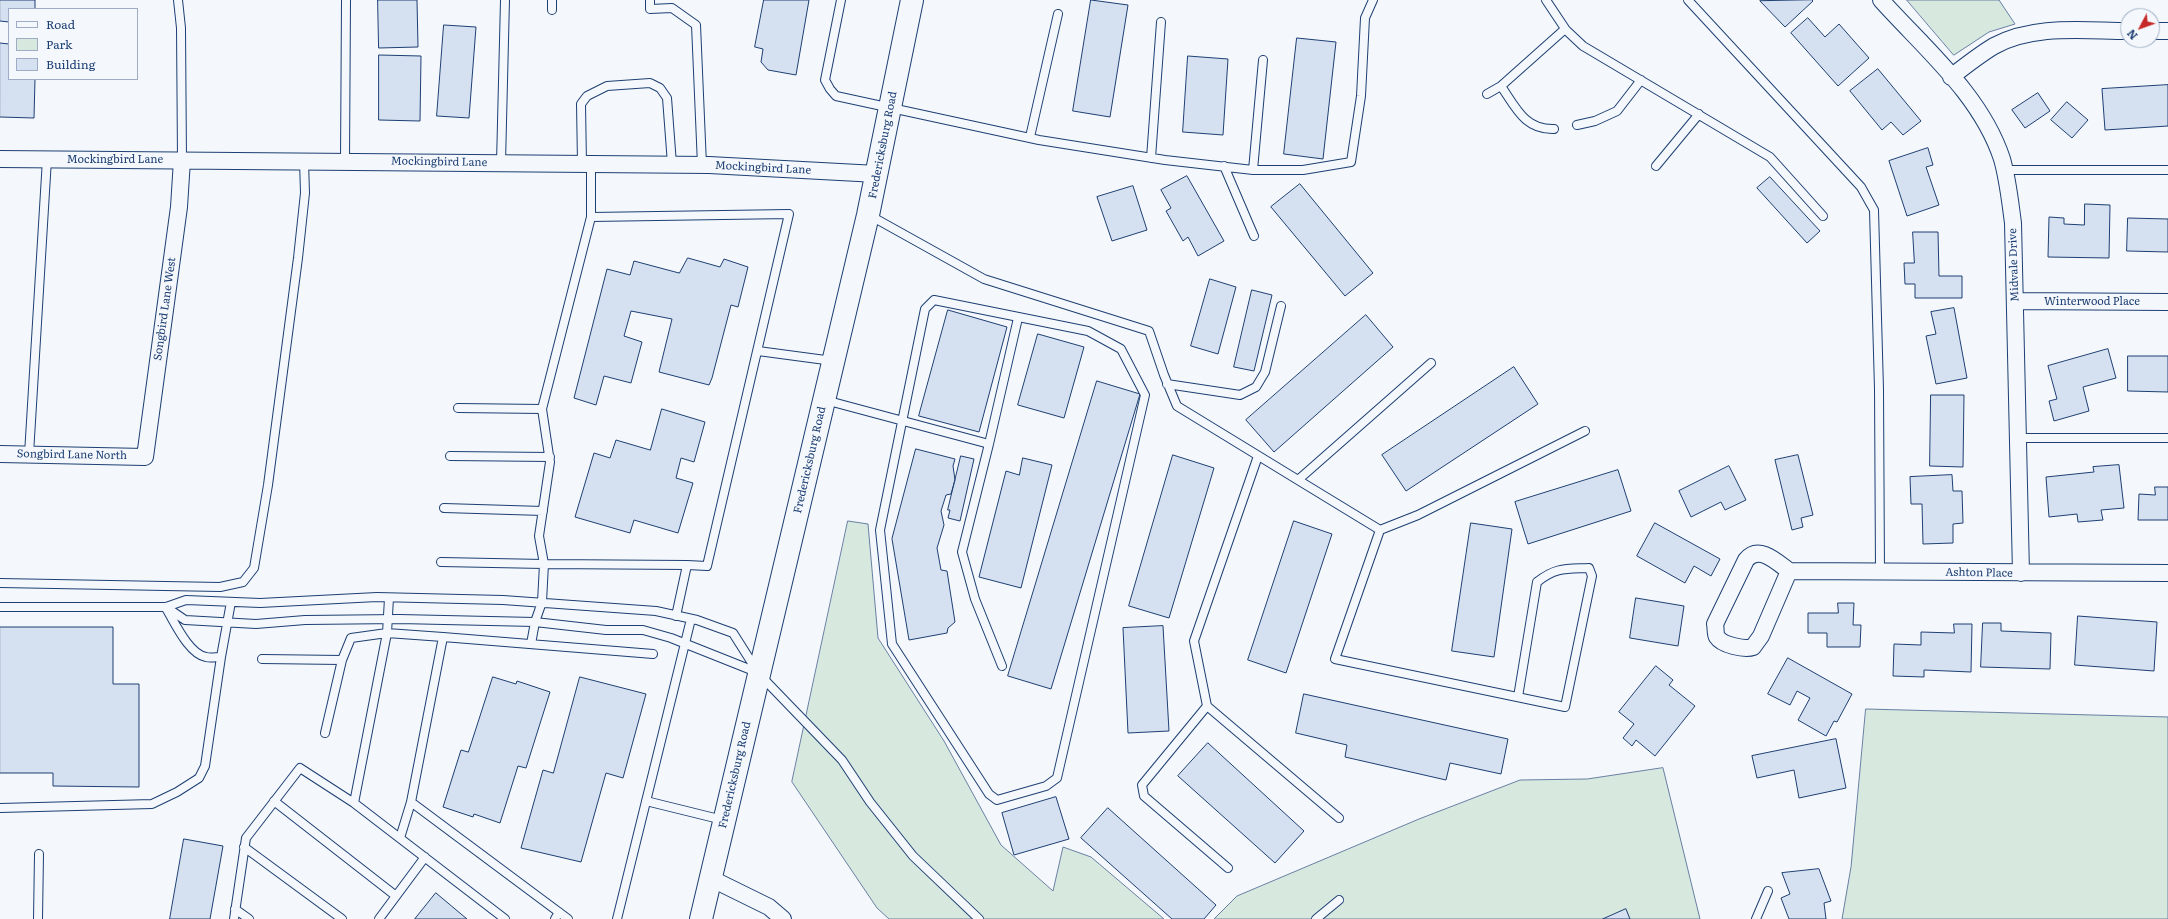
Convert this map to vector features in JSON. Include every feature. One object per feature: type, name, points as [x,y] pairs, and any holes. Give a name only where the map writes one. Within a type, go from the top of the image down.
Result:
[{"type":"main road","name":"Fredericksburg Road","points":[[701,919],[868,215],[911,0]]},
{"type":"street","name":"Midvale Drive","points":[[1881,0],[1969,95],[1993,136],[2005,170],[2013,223],[2021,573]]},
{"type":"street","points":[[1952,77],[1972,60],[1996,45],[2021,37],[2058,30],[2120,31]]},
{"type":"street","name":"Mockingbird Lane","points":[[0,159],[672,164],[877,174]]},
{"type":"street","name":"Songbird Lane West","points":[[145,457],[178,207],[182,160]]},
{"type":"street","name":"Winterwood Place","points":[[2015,301],[2168,302]]},
{"type":"street","name":"Songbird Lane North","points":[[0,454],[145,457]]},
{"type":"street","points":[[1758,552],[1774,559],[1789,571],[1761,636],[1753,647],[1743,648],[1720,641],[1716,636],[1715,624],[1746,560],[1751,554],[1758,552]]},
{"type":"street","name":"Ashton Place","points":[[1789,571],[2168,574]]},
{"type":"street","points":[[710,878],[769,907],[783,919]]},
{"type":"lane","points":[[178,0],[181,28],[182,160]]},
{"type":"lane","points":[[345,161],[346,0]]},
{"type":"lane","points":[[501,163],[505,0]]},
{"type":"lane","points":[[552,0],[552,10]]},
{"type":"lane","points":[[650,0],[650,9],[672,8],[696,25],[702,165]]},
{"type":"lane","points":[[841,0],[826,68],[825,80],[836,96],[1030,137],[1151,158],[1253,170],[1303,170],[1351,162],[1361,96],[1365,18],[1373,0]]},
{"type":"lane","points":[[1546,0],[1565,29],[1583,46],[1770,157],[1822,216]]},
{"type":"lane","points":[[1688,0],[1861,187],[1874,210],[1879,389],[1880,572]]},
{"type":"lane","points":[[1030,137],[1058,14]]},
{"type":"lane","points":[[1151,158],[1161,22]]},
{"type":"lane","points":[[1487,94],[1501,86],[1565,29]]},
{"type":"lane","points":[[1253,170],[1262,60]]},
{"type":"lane","points":[[1577,125],[1595,120],[1617,111],[1641,80]]},
{"type":"lane","points":[[531,644],[535,622],[542,602],[544,564],[539,536],[550,458],[542,409],[591,217],[581,104],[587,96],[607,86],[650,82],[660,88],[667,98],[672,164]]},
{"type":"lane","points":[[1501,86],[1521,115],[1531,124],[1542,130],[1554,130]]},
{"type":"lane","points":[[1656,166],[1699,114]]},
{"type":"lane","points":[[29,454],[47,160]]},
{"type":"lane","points":[[0,583],[220,586],[243,582],[250,576],[254,568],[266,499],[298,258],[306,183],[304,161]]},
{"type":"lane","points":[[1224,166],[1254,236]]},
{"type":"lane","points":[[2005,170],[2168,170]]},
{"type":"lane","points":[[440,562],[707,566],[789,214],[591,217]]},
{"type":"lane","points":[[868,215],[984,279],[1149,331],[1176,406],[1380,530]]},
{"type":"lane","points":[[934,300],[1018,318],[1088,331],[1121,350],[1145,395],[1057,778],[1046,786],[997,800],[989,794],[892,644],[880,530],[901,420],[925,309],[934,300]]},
{"type":"lane","points":[[1167,384],[1240,395],[1256,387],[1265,372],[1281,306]]},
{"type":"lane","points":[[1002,666],[975,599],[962,552],[1018,318]]},
{"type":"lane","points":[[758,351],[834,361]]},
{"type":"lane","points":[[1298,480],[1431,363]]},
{"type":"lane","points":[[825,400],[989,444]]},
{"type":"lane","points":[[458,408],[542,409]]},
{"type":"lane","points":[[1518,697],[1537,582],[1549,572],[1559,569],[1589,568],[1592,576],[1566,707],[1335,659],[1380,530],[1418,515],[1585,430]]},
{"type":"lane","points":[[2018,438],[2168,438]]},
{"type":"lane","points":[[450,456],[550,458]]},
{"type":"lane","points":[[1258,456],[1194,641],[1207,706],[1339,818]]},
{"type":"lane","points":[[444,508],[543,511]]},
{"type":"lane","points":[[676,616],[687,565]]},
{"type":"lane","points":[[0,608],[166,607],[186,600],[260,603],[389,598],[542,602],[621,607],[691,619],[732,633],[759,674],[842,760],[870,802],[913,856],[979,919]]},
{"type":"lane","points":[[354,803],[387,633],[389,598]]},
{"type":"lane","points":[[0,808],[152,804],[177,792],[199,778],[205,766],[230,602]]},
{"type":"lane","points":[[166,607],[186,620],[256,624],[305,620],[388,619],[535,622],[606,630],[643,630],[686,644],[759,674]]},
{"type":"lane","points":[[166,607],[182,636],[195,652],[205,657],[221,657]]},
{"type":"lane","points":[[617,919],[691,619]]},
{"type":"lane","points":[[325,734],[342,660],[351,638],[387,633],[653,654]]},
{"type":"lane","points":[[400,838],[411,802],[443,637]]},
{"type":"lane","points":[[262,659],[342,660]]},
{"type":"lane","points":[[1207,706],[1142,784],[1144,796],[1228,868]]},
{"type":"lane","points":[[234,919],[246,838],[300,768],[354,803],[505,919]]},
{"type":"lane","points":[[274,801],[396,896]]},
{"type":"lane","points":[[646,801],[724,820]]},
{"type":"lane","points":[[411,802],[557,916],[568,919]]},
{"type":"lane","points":[[244,847],[342,919]]},
{"type":"lane","points":[[38,919],[39,854]]},
{"type":"lane","points":[[379,919],[425,857]]},
{"type":"lane","points":[[1756,919],[1768,890]]},
{"type":"lane","points":[[1316,919],[1338,900]]},
{"type":"lane","points":[[235,909],[249,919]]},
{"type":"green space","points":[[1907,0],[1999,0],[2015,24],[1989,32],[1954,55]]},
{"type":"green space","points":[[848,521],[868,524],[878,638],[944,741],[1001,845],[1053,891],[1063,847],[1091,857],[1164,919],[889,919],[877,908],[792,782]]},
{"type":"green space","points":[[1866,709],[2168,717],[2168,919],[1842,919],[1851,867]]},
{"type":"green space","points":[[1663,768],[1700,919],[1214,919],[1237,896],[1419,819],[1520,780],[1587,779]]},
{"type":"building","points":[[0,0],[35,0],[35,8],[8,8],[8,22],[0,21]]},
{"type":"building","points":[[378,0],[417,0],[418,47],[379,48]]},
{"type":"building","points":[[764,0],[809,0],[796,75],[768,70],[761,62],[763,49],[755,47]]},
{"type":"building","points":[[1091,0],[1128,5],[1110,117],[1073,111]]},
{"type":"building","points":[[1760,1],[1813,1],[1785,27]]},
{"type":"building","points":[[1808,18],[1825,37],[1839,24],[1869,58],[1838,86],[1791,33]]},
{"type":"building","points":[[444,25],[476,27],[469,118],[437,116]]},
{"type":"building","points":[[1297,38],[1336,42],[1323,159],[1284,154]]},
{"type":"building","points":[[0,43],[8,44],[8,80],[35,80],[34,118],[0,117]]},
{"type":"building","points":[[379,55],[421,56],[420,121],[379,120]]},
{"type":"building","points":[[1188,56],[1228,59],[1223,135],[1183,132]]},
{"type":"building","points":[[1878,69],[1921,121],[1903,135],[1891,122],[1882,130],[1850,91]]},
{"type":"building","points":[[2168,85],[2168,126],[2105,130],[2102,89]]},
{"type":"building","points":[[2038,93],[2050,111],[2025,128],[2012,110]]},
{"type":"building","points":[[2067,102],[2088,120],[2072,138],[2051,120]]},
{"type":"building","points":[[1928,148],[1933,165],[1926,167],[1939,205],[1907,216],[1889,161]]},
{"type":"building","points":[[1187,176],[1224,241],[1198,256],[1188,237],[1183,241],[1166,211],[1171,208],[1161,190]]},
{"type":"building","points":[[1770,177],[1820,231],[1807,243],[1757,188]]},
{"type":"building","points":[[1300,184],[1373,273],[1345,296],[1271,207]]},
{"type":"building","points":[[1133,186],[1147,230],[1112,241],[1097,197]]},
{"type":"building","points":[[2085,204],[2110,205],[2109,258],[2048,257],[2049,217],[2064,218],[2064,224],[2084,225]]},
{"type":"building","points":[[2128,218],[2168,219],[2168,252],[2127,251]]},
{"type":"building","points":[[1913,232],[1938,232],[1939,276],[1962,276],[1962,298],[1915,298],[1915,284],[1905,284],[1904,263],[1914,263]]},
{"type":"building","points":[[688,258],[720,267],[724,259],[748,267],[738,307],[731,305],[709,385],[659,372],[672,319],[631,311],[624,336],[642,342],[631,383],[604,376],[596,405],[574,398],[607,269],[630,275],[634,261],[679,273]]},
{"type":"building","points":[[1210,279],[1236,287],[1218,354],[1191,346]]},
{"type":"building","points":[[1252,290],[1272,295],[1254,371],[1234,367]]},
{"type":"building","points":[[1954,308],[1967,378],[1936,384],[1926,336],[1936,334],[1931,312]]},
{"type":"building","points":[[948,310],[1007,327],[979,432],[919,416]]},
{"type":"building","points":[[1366,315],[1393,347],[1274,452],[1246,420]]},
{"type":"building","points":[[1038,334],[1084,347],[1064,418],[1018,405]]},
{"type":"building","points":[[2108,349],[2116,378],[2083,387],[2089,411],[2054,421],[2049,401],[2057,399],[2048,366]]},
{"type":"building","points":[[2128,356],[2168,356],[2168,392],[2128,391]]},
{"type":"building","points":[[1514,367],[1538,404],[1406,491],[1382,455]]},
{"type":"building","points":[[1097,381],[1140,394],[1051,689],[1008,676]]},
{"type":"building","points":[[1931,395],[1964,395],[1963,467],[1930,466]]},
{"type":"building","points":[[662,409],[705,422],[694,462],[681,458],[676,478],[693,483],[678,533],[634,520],[630,533],[575,517],[594,453],[610,458],[616,440],[650,450]]},
{"type":"building","points":[[916,449],[955,459],[953,466],[955,480],[951,494],[946,495],[941,511],[944,525],[937,548],[941,570],[947,571],[955,622],[948,628],[947,633],[909,640],[892,539]]},
{"type":"building","points":[[1173,455],[1214,468],[1169,618],[1129,606]]},
{"type":"building","points":[[1798,455],[1813,515],[1801,518],[1803,527],[1792,530],[1775,460]]},
{"type":"building","points":[[961,456],[974,459],[960,521],[948,518],[950,510],[948,510]]},
{"type":"building","points":[[1023,458],[1052,465],[1021,588],[979,577],[1006,471],[1019,475]]},
{"type":"building","points":[[2119,465],[2124,508],[2101,510],[2103,520],[2078,522],[2077,514],[2049,517],[2046,477],[2094,472],[2093,467]]},
{"type":"building","points":[[1729,466],[1746,500],[1725,510],[1721,502],[1691,517],[1679,491]]},
{"type":"building","points":[[1618,470],[1631,511],[1528,544],[1515,502]]},
{"type":"building","points":[[1952,475],[1953,491],[1962,491],[1963,523],[1953,524],[1953,543],[1923,544],[1922,504],[1911,504],[1910,477]]},
{"type":"building","points":[[2155,487],[2168,487],[2168,520],[2138,520],[2139,494],[2155,495]]},
{"type":"building","points":[[1294,521],[1332,534],[1286,673],[1248,660]]},
{"type":"building","points":[[1471,523],[1512,529],[1494,657],[1452,651]]},
{"type":"building","points":[[1655,523],[1720,559],[1711,576],[1694,566],[1685,583],[1637,556]]},
{"type":"building","points":[[1636,598],[1684,606],[1678,646],[1630,638]]},
{"type":"building","points":[[1838,603],[1854,603],[1853,625],[1861,625],[1860,647],[1827,647],[1827,633],[1808,633],[1808,613],[1838,613]]},
{"type":"building","points":[[2078,616],[2157,622],[2154,671],[2075,665]]},
{"type":"building","points":[[1983,623],[2001,623],[2001,631],[2051,633],[2050,669],[1981,667]]},
{"type":"building","points":[[1954,624],[1972,624],[1971,672],[1924,670],[1924,677],[1893,676],[1894,644],[1921,645],[1921,632],[1954,633]]},
{"type":"building","points":[[1163,626],[1169,731],[1128,733],[1123,628]]},
{"type":"building","points":[[0,627],[113,627],[113,684],[139,684],[139,787],[53,786],[53,773],[0,773]]},
{"type":"building","points":[[1788,658],[1852,694],[1837,722],[1834,721],[1826,736],[1798,720],[1810,698],[1797,691],[1790,705],[1768,694]]},
{"type":"building","points":[[1656,666],[1673,680],[1669,685],[1695,706],[1655,756],[1636,740],[1632,746],[1623,738],[1634,724],[1619,712]]},
{"type":"building","points":[[493,677],[516,684],[517,681],[550,692],[526,768],[518,766],[500,823],[474,814],[473,817],[443,807],[461,750],[468,752]]},
{"type":"building","points":[[580,677],[646,694],[623,778],[606,773],[581,862],[521,848],[543,770],[553,773]]},
{"type":"building","points":[[1304,694],[1508,739],[1501,774],[1450,763],[1446,780],[1345,757],[1347,745],[1296,733]]},
{"type":"building","points":[[1836,739],[1846,788],[1799,798],[1794,770],[1757,778],[1752,756]]},
{"type":"building","points":[[1208,743],[1304,831],[1275,863],[1178,776]]},
{"type":"building","points":[[1056,797],[1069,839],[1014,855],[1002,813]]},
{"type":"building","points":[[1108,808],[1216,905],[1204,919],[1172,919],[1081,838]]},
{"type":"building","points":[[184,839],[223,846],[210,919],[170,919]]},
{"type":"building","points":[[1819,869],[1831,901],[1824,903],[1826,919],[1789,919],[1781,898],[1790,894],[1782,873]]},
{"type":"building","points":[[436,893],[467,919],[415,919]]},
{"type":"building","points":[[1626,909],[1630,919],[1603,919]]}]
